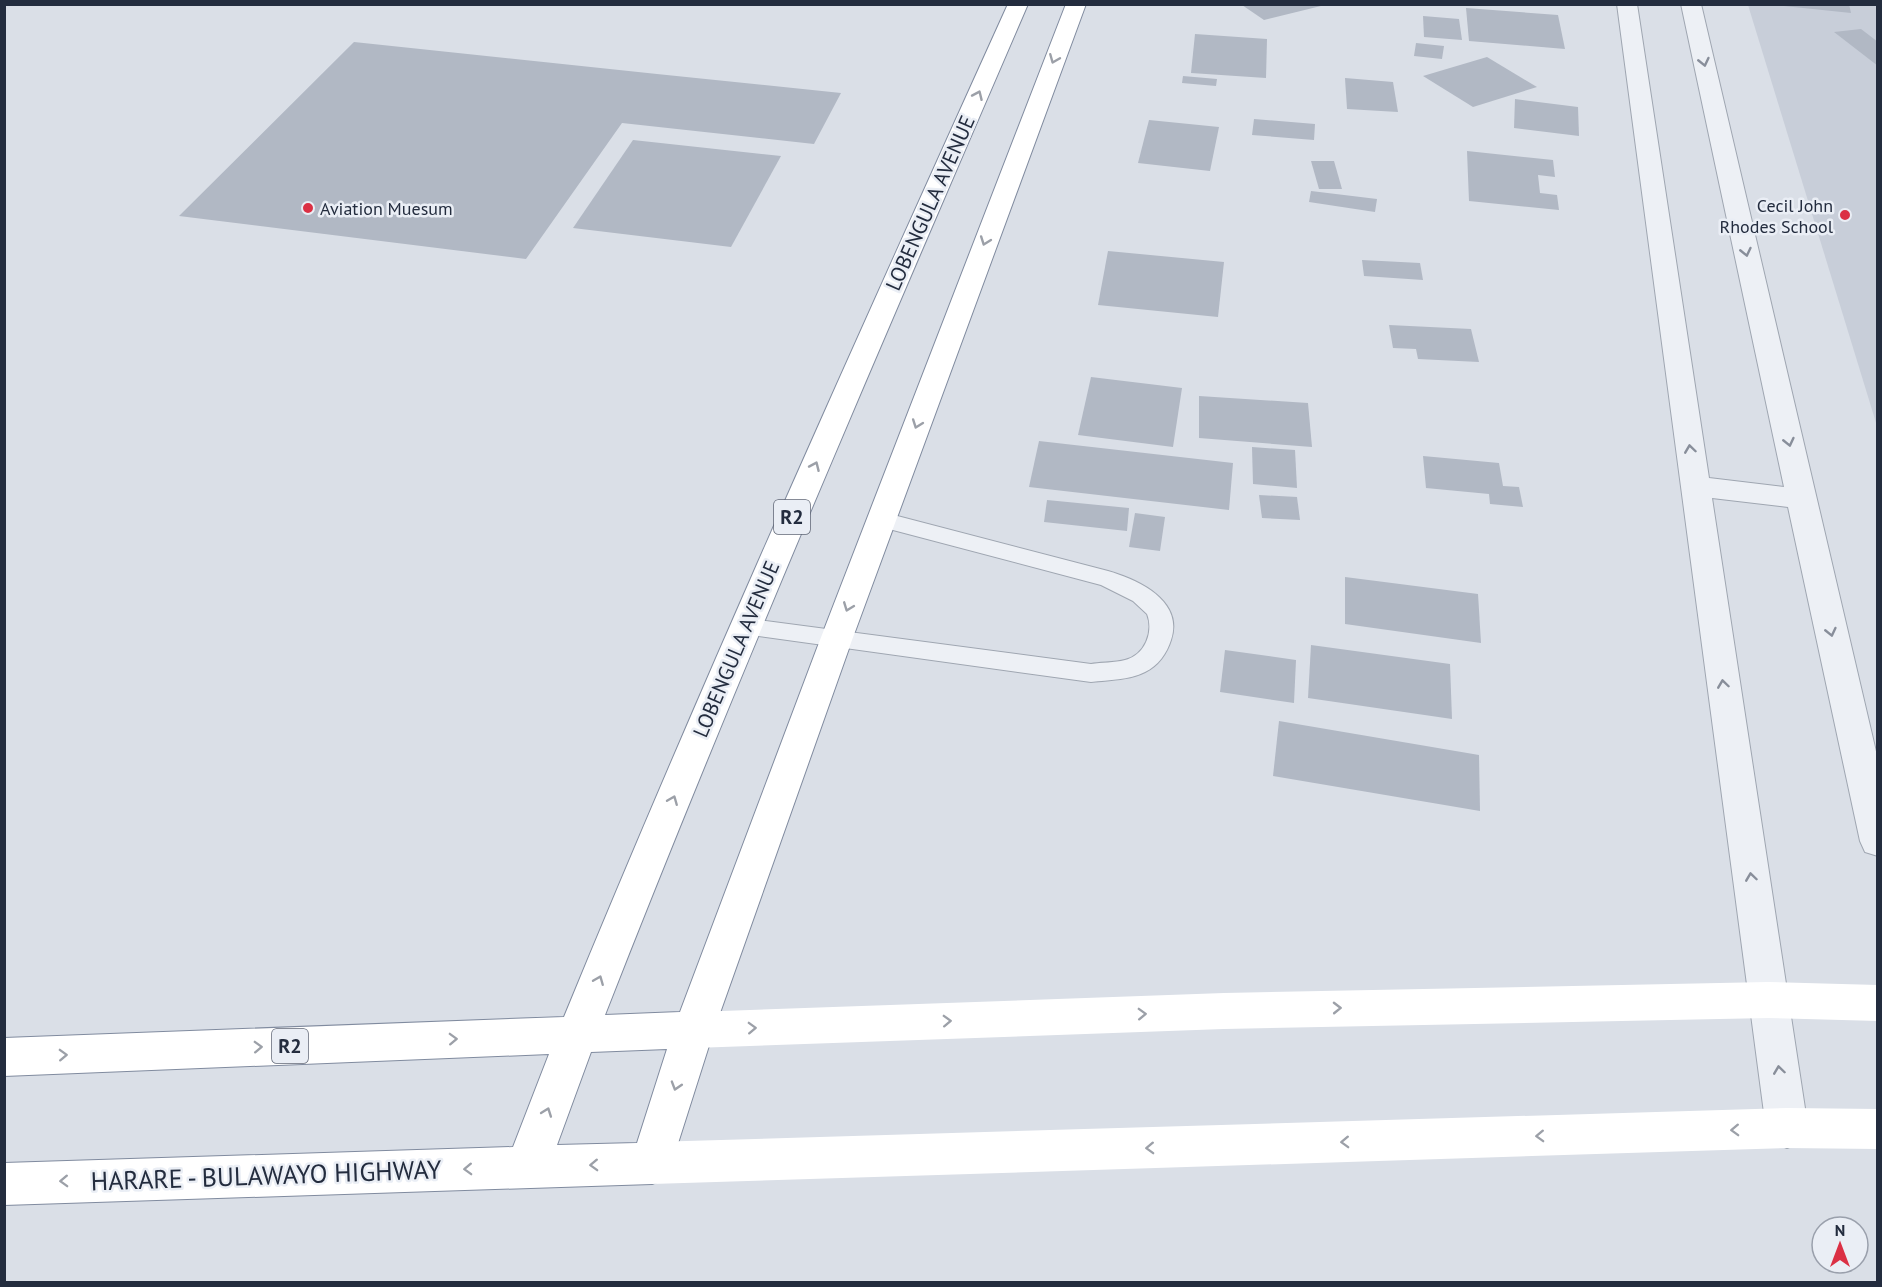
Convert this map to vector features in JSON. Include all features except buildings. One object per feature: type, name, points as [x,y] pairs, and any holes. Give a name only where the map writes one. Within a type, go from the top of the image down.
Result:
[{"type":"main road","name":"LOBENGULA AVENUE","points":[[527,1167],[576,1034],[744,627],[1018,4]]},
{"type":"main road","points":[[652,1163],[694,1030],[836,640],[1076,4]]},
{"type":"main road","points":[[694,1030],[1224,1011],[1768,1000],[1878,1003]]},
{"type":"main road","name":"R2","points":[[4,1058],[694,1030]]},
{"type":"main road","name":"HARARE - BULAWAYO HIGHWAY","points":[[4,1184],[1787,1128],[1878,1129]]},
{"type":"street","points":[[1626,4],[1787,1128]]},
{"type":"street","points":[[1691,4],[1878,841]]},
{"type":"street","points":[[1695,486],[1802,499]]},
{"type":"lane","points":[[744,627],[1091,673],[1134,667],[1154,653],[1163,633],[1159,610],[1141,592],[1108,579],[882,520]]},
{"type":"shaded area","name":"Cecil John Rhodes School","points":[[1748,5],[1877,5],[1877,426]]},
{"type":"place","name":"Aviation Muesum","points":[[308,208]]},
{"type":"place","name":"Cecil John Rhodes School","points":[[1845,215]]}]
